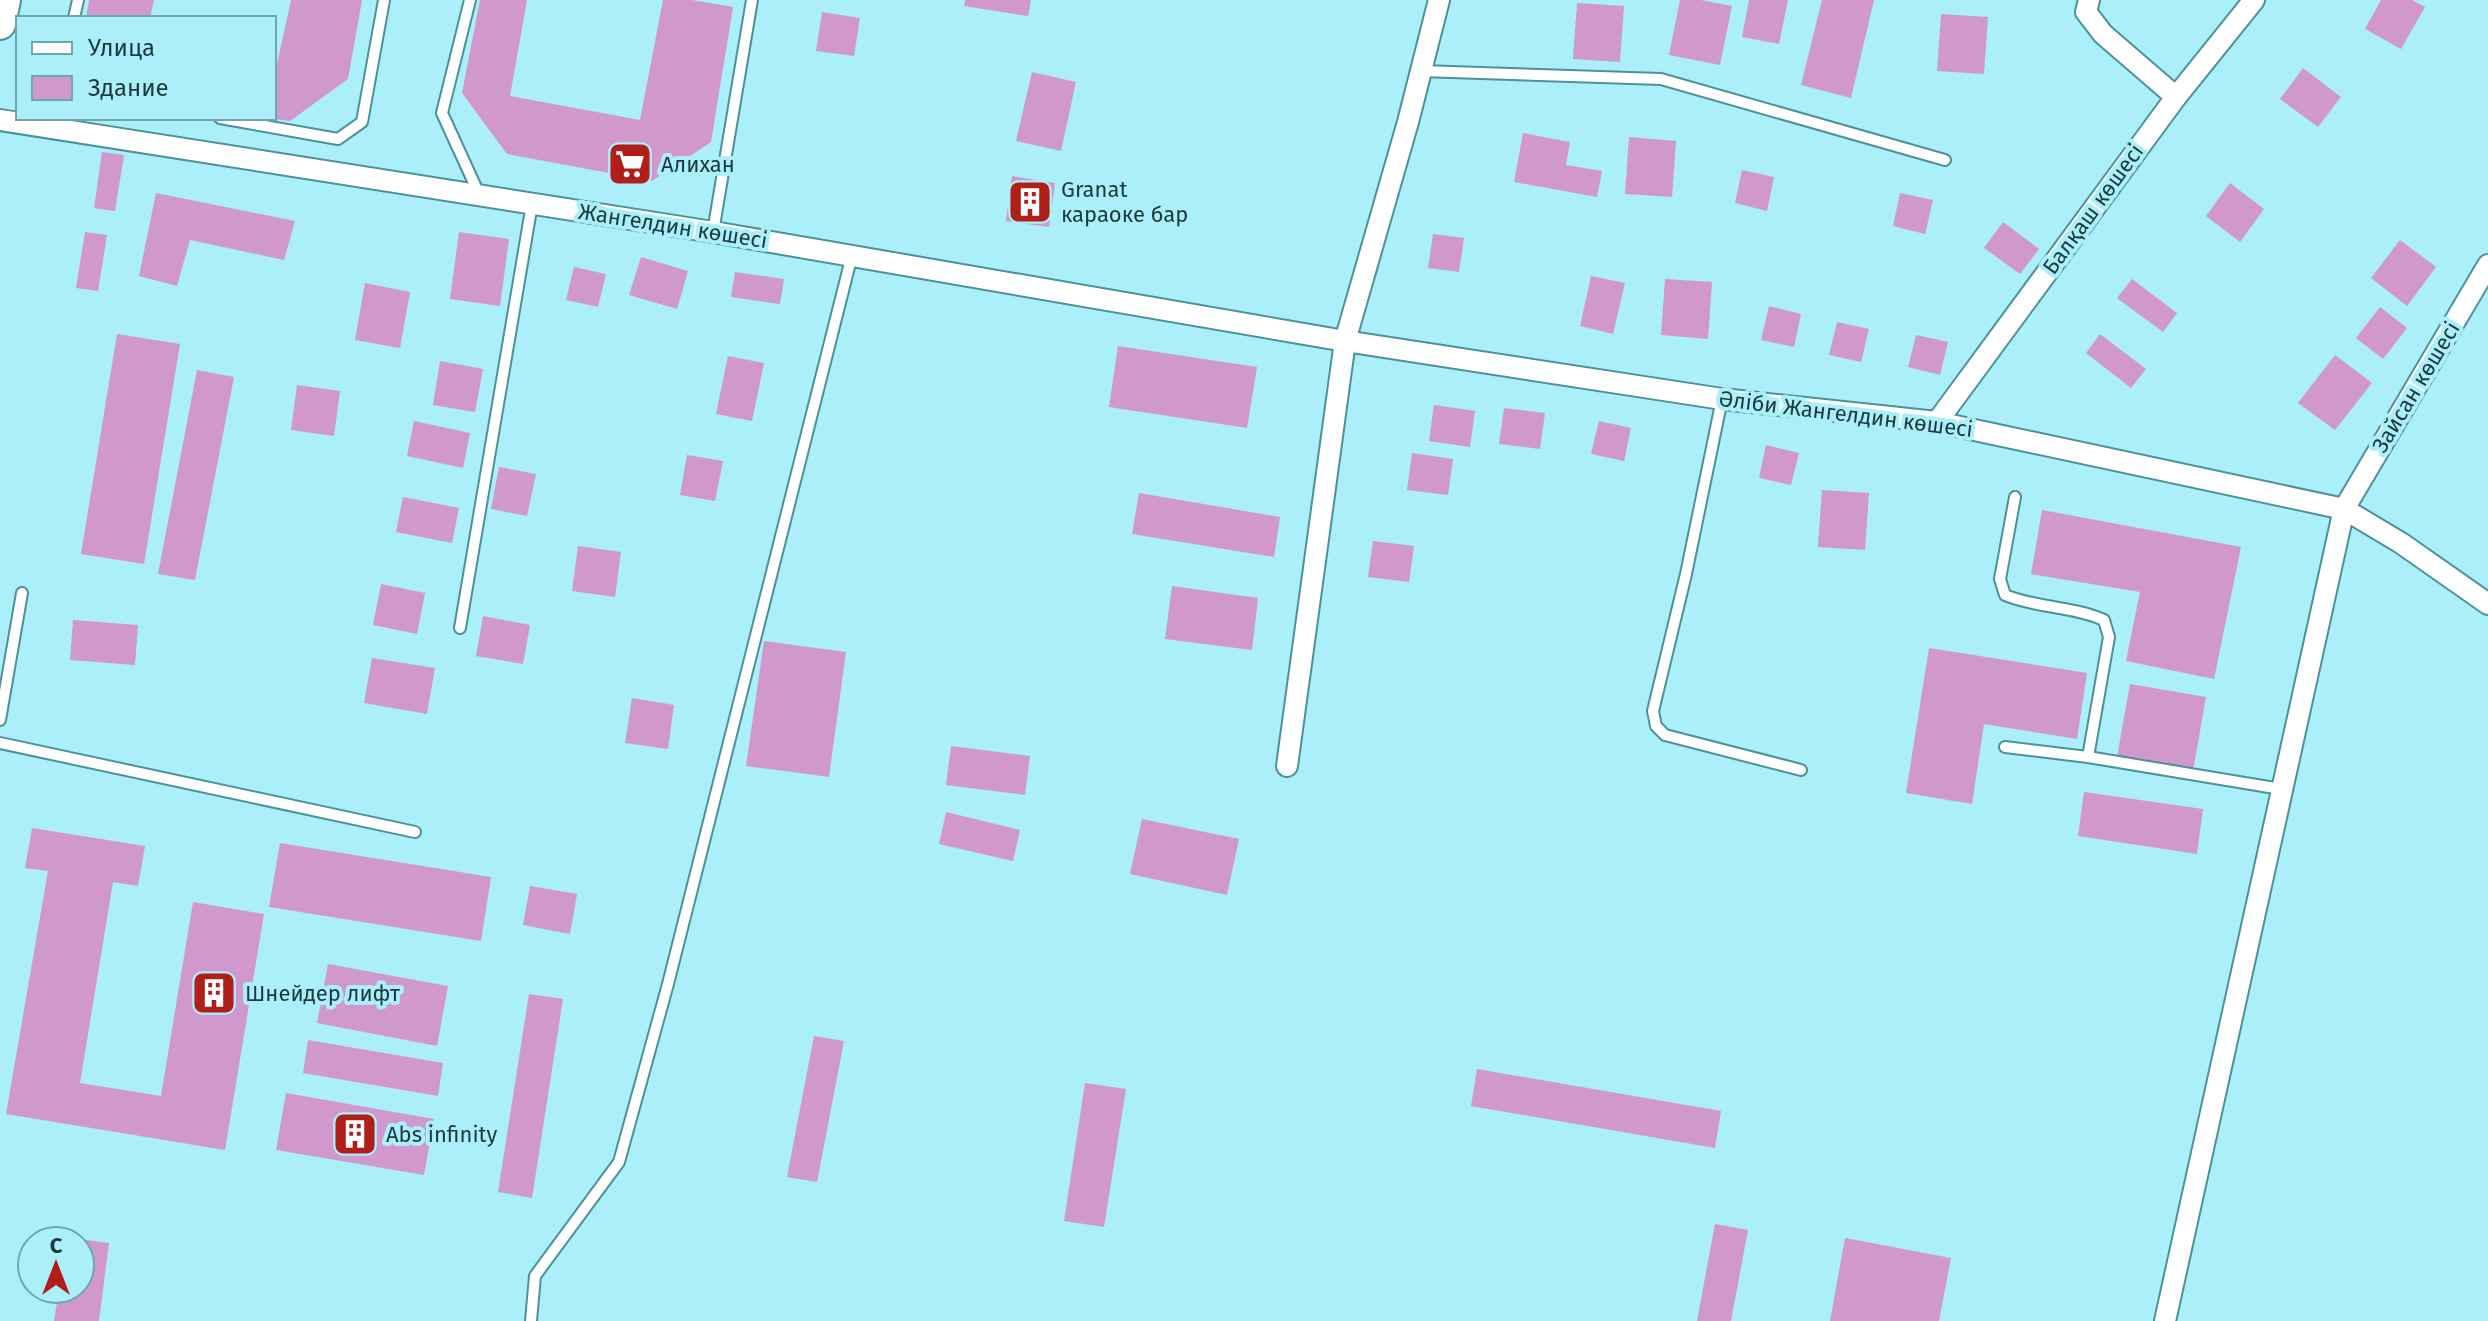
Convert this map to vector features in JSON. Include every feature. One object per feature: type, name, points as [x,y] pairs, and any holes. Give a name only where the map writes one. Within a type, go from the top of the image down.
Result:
[{"type":"main road","points":[[0,24],[5,0]]},
{"type":"street","points":[[1287,766],[1345,341],[1439,0]]},
{"type":"street","points":[[2089,0],[2086,12],[2103,34],[2176,97]]},
{"type":"street","name":"Балқаш көшесі","points":[[1937,422],[2176,97],[2254,0]]},
{"type":"street","name":"Жангелдин көшесі","points":[[0,120],[713,232],[1345,341]]},
{"type":"street","name":"Зайсан көшесі","points":[[2165,1321],[2344,509],[2488,265]]},
{"type":"street","name":"Әліби Жангелдин көшесі","points":[[1345,341],[1722,399],[1937,422],[2344,509],[2401,543],[2488,604]]},
{"type":"lane","points":[[231,120],[338,139],[362,122],[384,0]]},
{"type":"lane","points":[[470,0],[442,113],[479,196]]},
{"type":"lane","points":[[713,232],[752,0],[745,0]]},
{"type":"lane","points":[[1421,71],[1661,79],[1945,160]]},
{"type":"lane","points":[[460,628],[532,204]]},
{"type":"lane","points":[[531,1321],[535,1276],[619,1162],[672,968],[852,255]]},
{"type":"lane","points":[[1722,399],[1686,574],[1653,711],[1654,718],[1665,735],[1801,770]]},
{"type":"lane","points":[[2015,497],[2000,579],[2005,595],[2016,600],[2088,613],[2104,620],[2109,637],[2088,757]]},
{"type":"lane","points":[[0,720],[22,593]]},
{"type":"lane","points":[[0,743],[415,832]]},
{"type":"lane","points":[[2005,747],[2088,757],[2281,789]]},
{"type":"building","points":[[89,0],[154,0],[150,16],[86,16]]},
{"type":"building","points":[[291,0],[362,0],[348,79],[290,121],[276,119],[277,64]]},
{"type":"building","points":[[480,0],[527,0],[510,96],[640,120],[663,0],[692,0],[733,7],[711,142],[652,181],[507,154],[462,93]]},
{"type":"building","points":[[965,0],[1031,0],[1028,16],[964,6]]},
{"type":"building","points":[[1680,0],[1701,0],[1732,6],[1720,65],[1669,55]]},
{"type":"building","points":[[1749,0],[1788,0],[1779,44],[1742,37]]},
{"type":"building","points":[[1822,0],[1874,0],[1851,98],[1801,85]]},
{"type":"building","points":[[2381,0],[2412,0],[2425,7],[2401,49],[2365,29]]},
{"type":"building","points":[[1577,3],[1624,6],[1620,62],[1573,59]]},
{"type":"building","points":[[822,12],[860,18],[854,56],[816,51]]},
{"type":"building","points":[[1941,14],[1988,17],[1984,74],[1937,71]]},
{"type":"building","points":[[2303,68],[2341,97],[2318,127],[2280,99]]},
{"type":"building","points":[[1032,72],[1076,82],[1061,151],[1016,141]]},
{"type":"building","points":[[1523,133],[1570,142],[1566,165],[1602,171],[1597,197],[1514,182]]},
{"type":"building","points":[[1629,137],[1676,141],[1672,197],[1625,194]]},
{"type":"building","points":[[102,152],[124,155],[115,211],[94,208]]},
{"type":"building","points":[[1742,170],[1774,177],[1767,211],[1735,203]]},
{"type":"building","name":"Granat караоке бар","points":[[1012,176],[1055,183],[1049,227],[1006,221]]},
{"type":"building","points":[[2230,183],[2264,209],[2240,242],[2206,216]]},
{"type":"building","points":[[156,193],[295,221],[284,260],[190,240],[177,286],[139,276]]},
{"type":"building","points":[[1900,193],[1933,200],[1925,234],[1893,226]]},
{"type":"building","points":[[2003,222],[2039,249],[2020,274],[1984,248]]},
{"type":"building","points":[[85,232],[107,235],[98,291],[76,288]]},
{"type":"building","points":[[459,232],[509,239],[500,306],[450,299]]},
{"type":"building","points":[[1433,234],[1464,238],[1459,272],[1428,268]]},
{"type":"building","points":[[2400,240],[2436,267],[2407,306],[2371,278]]},
{"type":"building","points":[[641,257],[688,271],[677,309],[629,295]]},
{"type":"building","points":[[574,267],[606,274],[598,307],[566,300]]},
{"type":"building","points":[[735,272],[784,279],[780,304],[731,297]]},
{"type":"building","points":[[1591,276],[1625,283],[1613,334],[1580,326]]},
{"type":"building","points":[[1665,279],[1712,282],[1708,339],[1661,335]]},
{"type":"building","points":[[2132,279],[2177,313],[2163,332],[2117,298]]},
{"type":"building","points":[[365,283],[410,292],[400,348],[355,340]]},
{"type":"building","points":[[1769,306],[1801,314],[1794,347],[1761,340]]},
{"type":"building","points":[[2380,307],[2407,328],[2383,359],[2356,338]]},
{"type":"building","points":[[1837,322],[1869,329],[1861,362],[1829,355]]},
{"type":"building","points":[[117,334],[180,344],[144,564],[81,554]]},
{"type":"building","points":[[2100,334],[2146,369],[2131,388],[2086,353]]},
{"type":"building","points":[[1916,335],[1948,342],[1940,375],[1908,367]]},
{"type":"building","points":[[1118,346],[1257,367],[1247,428],[1109,407]]},
{"type":"building","points":[[2335,355],[2372,383],[2335,430],[2298,403]]},
{"type":"building","points":[[728,356],[764,363],[752,421],[716,414]]},
{"type":"building","points":[[440,361],[483,369],[475,412],[433,405]]},
{"type":"building","points":[[197,370],[234,377],[195,580],[158,574]]},
{"type":"building","points":[[297,385],[340,391],[334,436],[291,430]]},
{"type":"building","points":[[1434,405],[1475,411],[1470,447],[1429,441]]},
{"type":"building","points":[[1504,408],[1545,413],[1540,449],[1499,444]]},
{"type":"building","points":[[414,421],[470,433],[463,468],[407,456]]},
{"type":"building","points":[[1599,421],[1631,428],[1624,461],[1591,454]]},
{"type":"building","points":[[1766,445],[1799,453],[1791,485],[1759,478]]},
{"type":"building","points":[[1412,453],[1453,459],[1448,495],[1407,490]]},
{"type":"building","points":[[687,455],[723,461],[715,501],[680,495]]},
{"type":"building","points":[[499,467],[536,474],[527,516],[491,509]]},
{"type":"building","points":[[1822,490],[1869,493],[1865,550],[1818,547]]},
{"type":"building","points":[[1139,493],[1280,517],[1274,557],[1132,534]]},
{"type":"building","points":[[403,497],[459,508],[452,543],[396,532]]},
{"type":"building","points":[[2042,510],[2241,547],[2214,679],[2126,661],[2140,592],[2031,574]]},
{"type":"building","points":[[1373,541],[1414,546],[1409,582],[1368,577]]},
{"type":"building","points":[[578,546],[621,552],[615,597],[572,591]]},
{"type":"building","points":[[381,584],[425,593],[417,634],[373,625]]},
{"type":"building","points":[[1172,586],[1258,598],[1252,650],[1165,639]]},
{"type":"building","points":[[483,616],[530,625],[523,664],[476,656]]},
{"type":"building","points":[[73,620],[138,625],[135,665],[70,660]]},
{"type":"building","points":[[764,641],[846,652],[829,777],[746,766]]},
{"type":"building","points":[[1929,648],[2087,673],[2077,739],[1984,724],[1972,804],[1906,793]]},
{"type":"building","points":[[372,658],[435,668],[427,714],[364,703]]},
{"type":"building","points":[[2130,684],[2206,697],[2193,771],[2117,757]]},
{"type":"building","points":[[632,698],[674,705],[668,749],[625,743]]},
{"type":"building","points":[[951,746],[1030,756],[1025,795],[946,785]]},
{"type":"building","points":[[2084,792],[2203,809],[2197,854],[2078,836]]},
{"type":"building","points":[[946,812],[1020,830],[1013,861],[939,844]]},
{"type":"building","points":[[1142,819],[1239,839],[1227,895],[1130,874]]},
{"type":"building","name":"Шнейдер лифт","points":[[32,828],[145,846],[138,886],[113,882],[80,1083],[161,1096],[193,902],[264,914],[225,1150],[6,1114],[48,871],[25,868]]},
{"type":"building","points":[[280,843],[491,877],[481,941],[269,907]]},
{"type":"building","points":[[530,886],[577,894],[570,934],[523,925]]},
{"type":"building","points":[[328,964],[448,986],[437,1046],[317,1023]]},
{"type":"building","points":[[529,994],[563,999],[532,1198],[498,1192]]},
{"type":"building","points":[[814,1036],[844,1041],[817,1182],[787,1177]]},
{"type":"building","points":[[308,1040],[443,1063],[438,1096],[303,1073]]},
{"type":"building","points":[[1477,1069],[1721,1111],[1715,1148],[1471,1106]]},
{"type":"building","points":[[1085,1083],[1126,1089],[1104,1227],[1064,1221]]},
{"type":"building","name":"Abs infinity","points":[[286,1093],[434,1119],[424,1175],[276,1150]]},
{"type":"building","points":[[1715,1224],[1748,1230],[1731,1321],[1697,1321]]},
{"type":"building","points":[[1845,1238],[1951,1258],[1939,1321],[1830,1321]]},
{"type":"building","points":[[96,1241],[109,1243],[99,1321],[54,1321],[56,1305],[96,1305]]},
{"type":"place","name":"Алихан","points":[[630,164]]},
{"type":"place","name":"Granat караоке бар","points":[[1030,202]]},
{"type":"place","name":"Шнейдер лифт","points":[[214,993]]},
{"type":"place","name":"Abs infinity","points":[[355,1134]]}]
